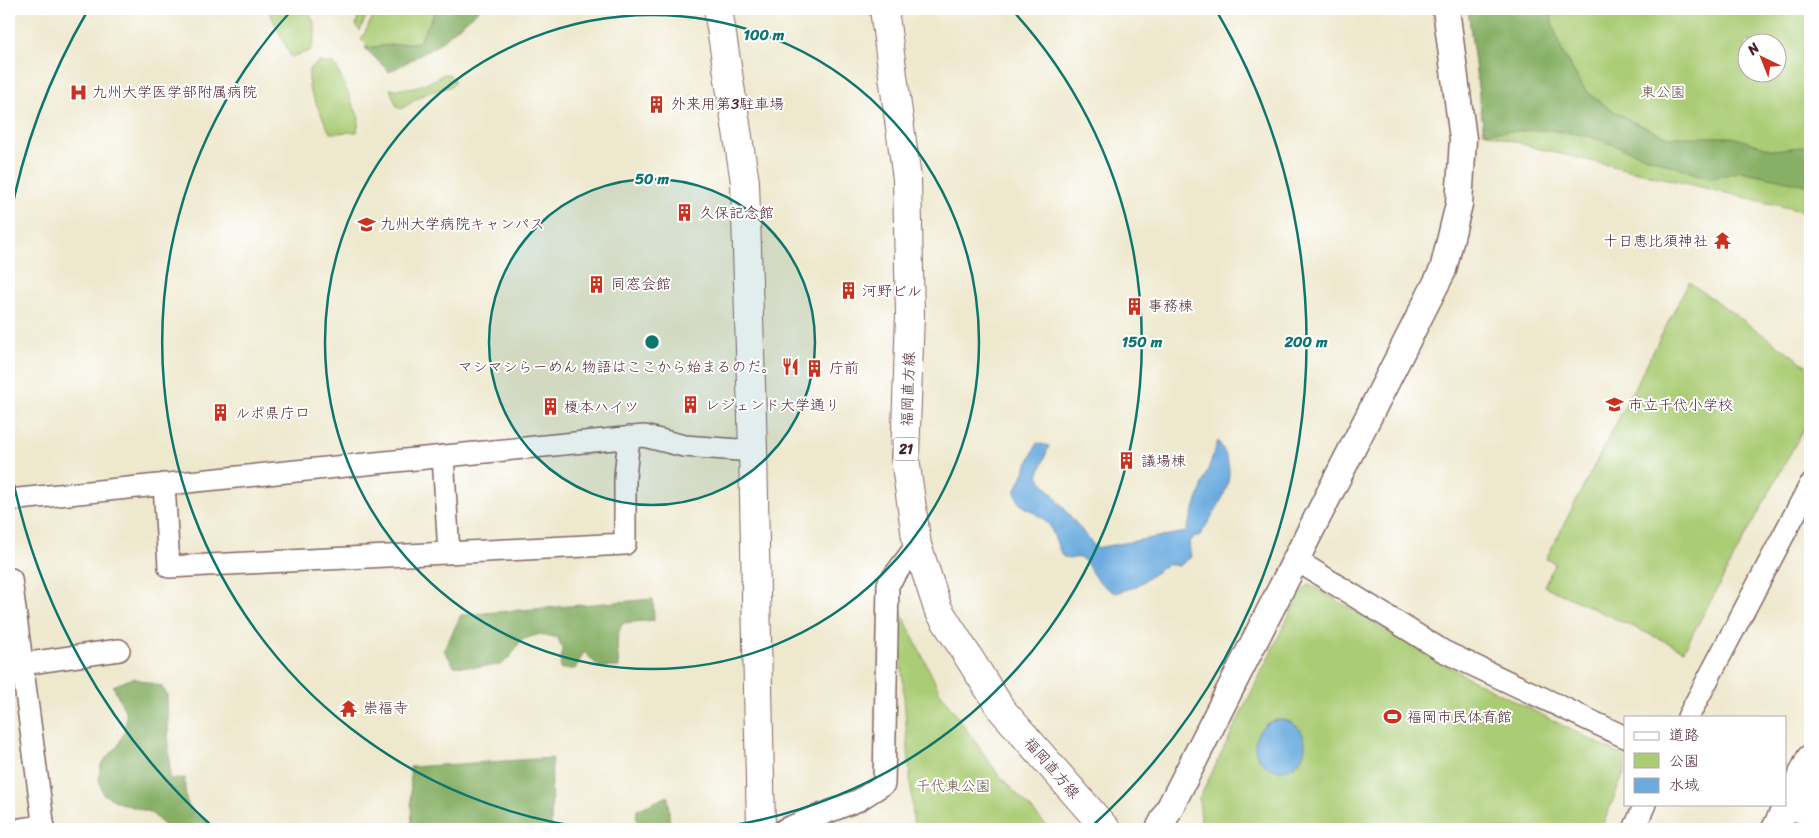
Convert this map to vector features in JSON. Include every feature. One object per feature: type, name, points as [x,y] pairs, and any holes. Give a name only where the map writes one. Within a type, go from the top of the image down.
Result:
[{"type":"main road","points":[[718,9],[745,182],[761,829]]},
{"type":"main road","name":"福岡直方線","points":[[884,9],[906,179],[910,314],[906,458],[917,545],[938,609],[1002,710],[1106,829]]},
{"type":"street","points":[[1159,829],[1443,270],[1459,204],[1462,139],[1446,9]]},
{"type":"street","points":[[9,500],[644,436],[684,446],[753,451]]},
{"type":"street","points":[[164,484],[169,567],[625,544],[625,477],[629,438]]},
{"type":"street","points":[[443,456],[449,553]]},
{"type":"street","points":[[1689,716],[1810,485]]},
{"type":"street","points":[[785,829],[859,800],[884,784],[888,584],[917,545]]},
{"type":"street","points":[[1296,560],[1444,651],[1624,737]]},
{"type":"street","points":[[10,578],[15,665],[44,828],[21,829]]},
{"type":"street","points":[[15,665],[120,650]]},
{"type":"street","points":[[1776,829],[1793,808],[1810,758]]},
{"type":"street","points":[[1634,829],[1644,806]]},
{"type":"green space","points":[[268,9],[307,9],[313,20],[315,30],[310,51],[291,57]]},
{"type":"green space","points":[[356,9],[369,9],[360,31],[356,26],[358,17]]},
{"type":"green space","points":[[377,9],[437,9],[419,42],[365,48],[367,44],[361,40]]},
{"type":"green space","points":[[437,9],[480,9],[436,46],[389,72],[365,48],[419,42]]},
{"type":"green space","name":"東公園","points":[[1468,9],[1810,9],[1810,213],[1536,148],[1484,132]]},
{"type":"green space","points":[[1468,9],[1551,9],[1552,21],[1562,52],[1586,91],[1604,105],[1635,123],[1668,137],[1732,137],[1774,150],[1810,146],[1810,186],[1741,171],[1710,179],[1588,136],[1550,130],[1484,132]]},
{"type":"green space","points":[[319,62],[335,64],[359,118],[357,132],[330,133],[309,88],[309,69]]},
{"type":"green space","points":[[444,74],[449,74],[455,81],[452,86],[425,94],[401,109],[397,107],[390,89],[418,86]]},
{"type":"green space","points":[[1689,282],[1810,368],[1810,417],[1684,650],[1544,586],[1555,563],[1546,559]]},
{"type":"green space","name":"福岡市民体育館","points":[[1309,584],[1467,677],[1624,756],[1624,773],[1601,829],[1202,829],[1199,799],[1299,595]]},
{"type":"green space","points":[[653,599],[654,620],[623,623],[620,628],[617,645],[619,667],[599,667],[584,652],[575,669],[560,669],[562,648],[558,638],[540,634],[521,640],[510,657],[501,665],[479,667],[454,666],[444,650],[461,615]]},
{"type":"green space","name":"千代東公園","points":[[897,604],[940,692],[998,774],[1050,829],[914,829]]},
{"type":"green space","points":[[133,678],[161,686],[167,694],[170,779],[185,778],[186,797],[191,810],[209,823],[213,829],[165,829],[164,825],[150,812],[120,803],[103,794],[99,779],[101,765],[118,746],[125,730],[126,713],[113,686]]},
{"type":"green space","points":[[552,758],[551,829],[412,829],[410,767]]},
{"type":"green space","points":[[668,796],[670,829],[636,829],[637,810]]},
{"type":"water","points":[[1218,441],[1229,467],[1226,490],[1200,536],[1195,536],[1189,543],[1191,557],[1179,566],[1168,564],[1135,587],[1115,593],[1097,579],[1082,559],[1079,557],[1069,559],[1062,556],[1050,526],[1042,518],[1019,503],[1015,492],[1037,443],[1049,446],[1038,476],[1096,548],[1186,532]]},
{"type":"water","points":[[1280,720],[1298,727],[1305,745],[1298,763],[1280,770],[1262,763],[1255,745],[1262,727]]},
{"type":"place","name":"九州大学医学部附属病院","points":[[78,92]]},
{"type":"place","name":"外来用第3駐車場","points":[[657,104]]},
{"type":"place","name":"久保記念館","points":[[685,213]]},
{"type":"place","name":"九州大学病院キャンパス","points":[[366,224]]},
{"type":"place","name":"十日恵比須神社","points":[[1722,241]]},
{"type":"place","name":"同窓会館","points":[[597,284]]},
{"type":"place","name":"河野ビル","points":[[848,291]]},
{"type":"place","name":"事務棟","points":[[1134,306]]},
{"type":"place","name":"マシマシらーめん 物語はここから始まるのだ。","points":[[790,367]]},
{"type":"place","name":"庁前","points":[[815,368]]},
{"type":"place","name":"レジェンド大学通り","points":[[691,405]]},
{"type":"place","name":"市立千代小学校","points":[[1614,405]]},
{"type":"place","name":"榎本ハイツ","points":[[550,407]]},
{"type":"place","name":"ルポ県庁口","points":[[221,413]]},
{"type":"place","name":"議場棟","points":[[1127,461]]},
{"type":"place","name":"崇福寺","points":[[349,708]]},
{"type":"place","name":"福岡市民体育館","points":[[1393,717]]}]
